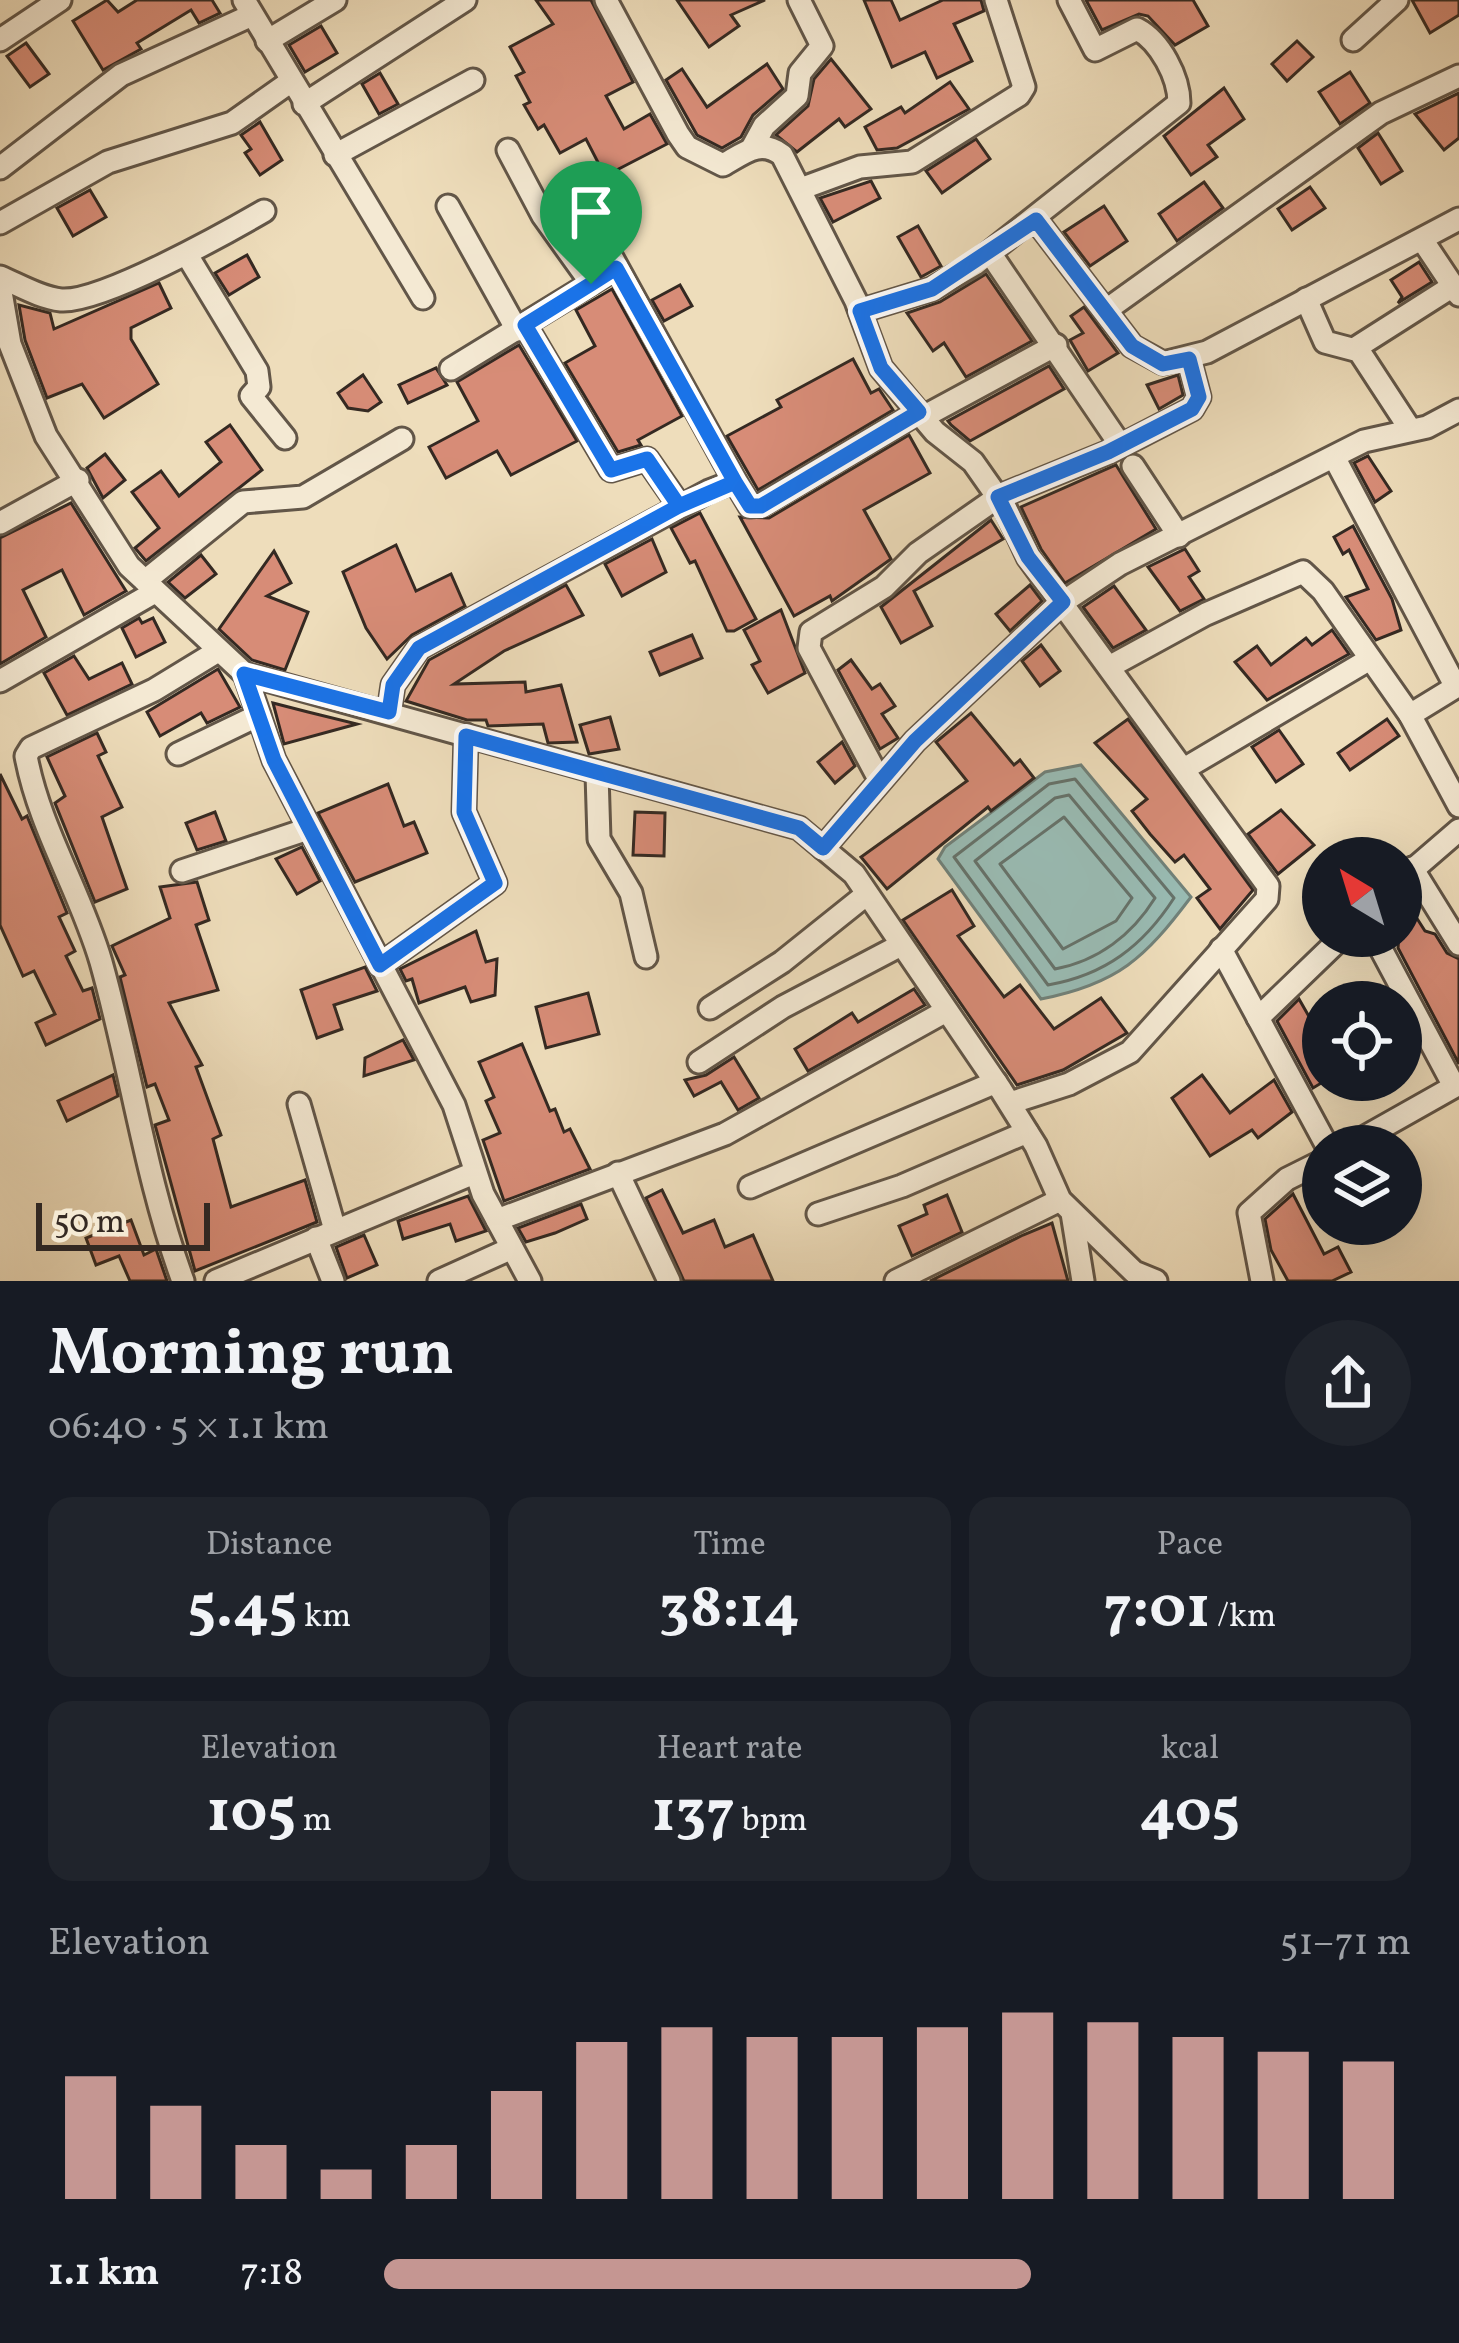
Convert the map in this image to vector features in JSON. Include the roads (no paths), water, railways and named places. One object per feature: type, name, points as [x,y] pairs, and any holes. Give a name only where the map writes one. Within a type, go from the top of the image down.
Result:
[{"type":"street","points":[[0,40],[60,0]]},
{"type":"street","points":[[267,41],[335,0]]},
{"type":"street","points":[[304,104],[465,0]]},
{"type":"street","points":[[606,0],[687,147],[723,165],[752,148],[772,147],[782,154],[803,188],[860,311],[881,368],[921,415],[973,462],[998,497],[1028,557],[1268,886],[1267,899],[1130,1052],[1069,1084],[1010,1103]]},
{"type":"street","points":[[752,148],[764,126],[797,96],[800,73],[822,46],[799,0]]},
{"type":"street","points":[[803,188],[860,167],[912,163],[1019,95],[1024,87],[996,0]]},
{"type":"street","points":[[860,311],[932,289],[990,253],[1179,103],[1165,60],[1142,30],[1095,50],[1069,0]]},
{"type":"street","points":[[1353,40],[1397,0]]},
{"type":"street","points":[[0,168],[122,75],[248,7],[424,298]]},
{"type":"street","points":[[1105,310],[1381,113],[1459,76]]},
{"type":"street","points":[[335,155],[473,80]]},
{"type":"street","points":[[0,223],[108,162],[232,123],[290,82]]},
{"type":"street","points":[[508,150],[543,216],[591,284]]},
{"type":"street","points":[[448,206],[611,470],[647,459],[679,506]]},
{"type":"street","points":[[264,211],[187,255],[70,300],[55,300],[0,282],[10,344],[36,419],[150,587],[244,674],[799,828],[867,894],[1010,1103],[1066,1206],[1083,1281]]},
{"type":"street","points":[[1036,220],[1105,310],[1148,358],[1163,364],[1189,359],[1459,219]]},
{"type":"street","points":[[594,225],[750,506],[761,506],[1055,345]]},
{"type":"street","points":[[1354,349],[1456,290],[1423,241]]},
{"type":"street","points":[[990,253],[1120,446]]},
{"type":"street","points":[[187,255],[257,371],[259,387],[251,396],[285,438]]},
{"type":"street","points":[[451,369],[616,268]]},
{"type":"street","points":[[1306,299],[1325,342],[1354,349],[1410,429]]},
{"type":"street","points":[[879,779],[807,639],[998,497],[1120,446],[1197,405],[1199,389],[1189,359]]},
{"type":"street","points":[[823,848],[879,779],[1063,602],[1120,563],[1364,441],[1427,428],[1459,410]]},
{"type":"street","points":[[0,681],[150,587],[243,502],[303,497],[402,440]]},
{"type":"street","points":[[1334,457],[1458,686],[1410,715]]},
{"type":"street","points":[[1133,466],[1179,536]]},
{"type":"street","points":[[0,523],[78,481]]},
{"type":"street","points":[[389,712],[393,685],[419,648],[679,506],[735,482]]},
{"type":"street","points":[[1109,667],[1206,614],[1303,572],[1410,715],[1459,806]]},
{"type":"street","points":[[183,1281],[154,1196],[124,1045],[100,958],[26,756],[31,748],[106,714],[218,651]]},
{"type":"street","points":[[1184,770],[1370,659]]},
{"type":"street","points":[[244,674],[308,829],[454,1105],[474,1173],[530,1281]]},
{"type":"street","points":[[178,754],[259,715]]},
{"type":"street","points":[[380,965],[495,883],[464,812],[466,736]]},
{"type":"street","points":[[597,774],[599,839],[631,893],[646,957]]},
{"type":"street","points":[[182,871],[308,829]]},
{"type":"street","points":[[1422,861],[1459,830]]},
{"type":"street","points":[[710,1008],[782,962],[867,894]]},
{"type":"street","points":[[1422,894],[1459,944]]},
{"type":"street","points":[[699,1061],[783,1007],[901,945]]},
{"type":"street","points":[[1221,949],[1316,1125]]},
{"type":"street","points":[[1258,1018],[1321,957]]},
{"type":"street","points":[[1386,957],[1457,1085],[1386,1125]]},
{"type":"street","points":[[497,1220],[725,1134],[946,1011]]},
{"type":"street","points":[[750,1187],[996,1082]]},
{"type":"street","points":[[299,1105],[333,1281]]},
{"type":"street","points":[[818,1214],[902,1186],[1027,1132]]},
{"type":"street","points":[[1262,1281],[1249,1213],[1302,1172]]},
{"type":"street","points":[[216,1281],[474,1173]]},
{"type":"street","points":[[618,1173],[669,1281]]},
{"type":"street","points":[[896,1281],[1066,1206]]},
{"type":"street","points":[[1066,1206],[1134,1272],[1156,1281]]},
{"type":"street","points":[[439,1281],[512,1248]]},
{"type":"water","points":[[1081,765],[1191,897],[1159,937],[1128,965],[1090,985],[1041,999],[938,859],[945,847],[1045,772]]}]
